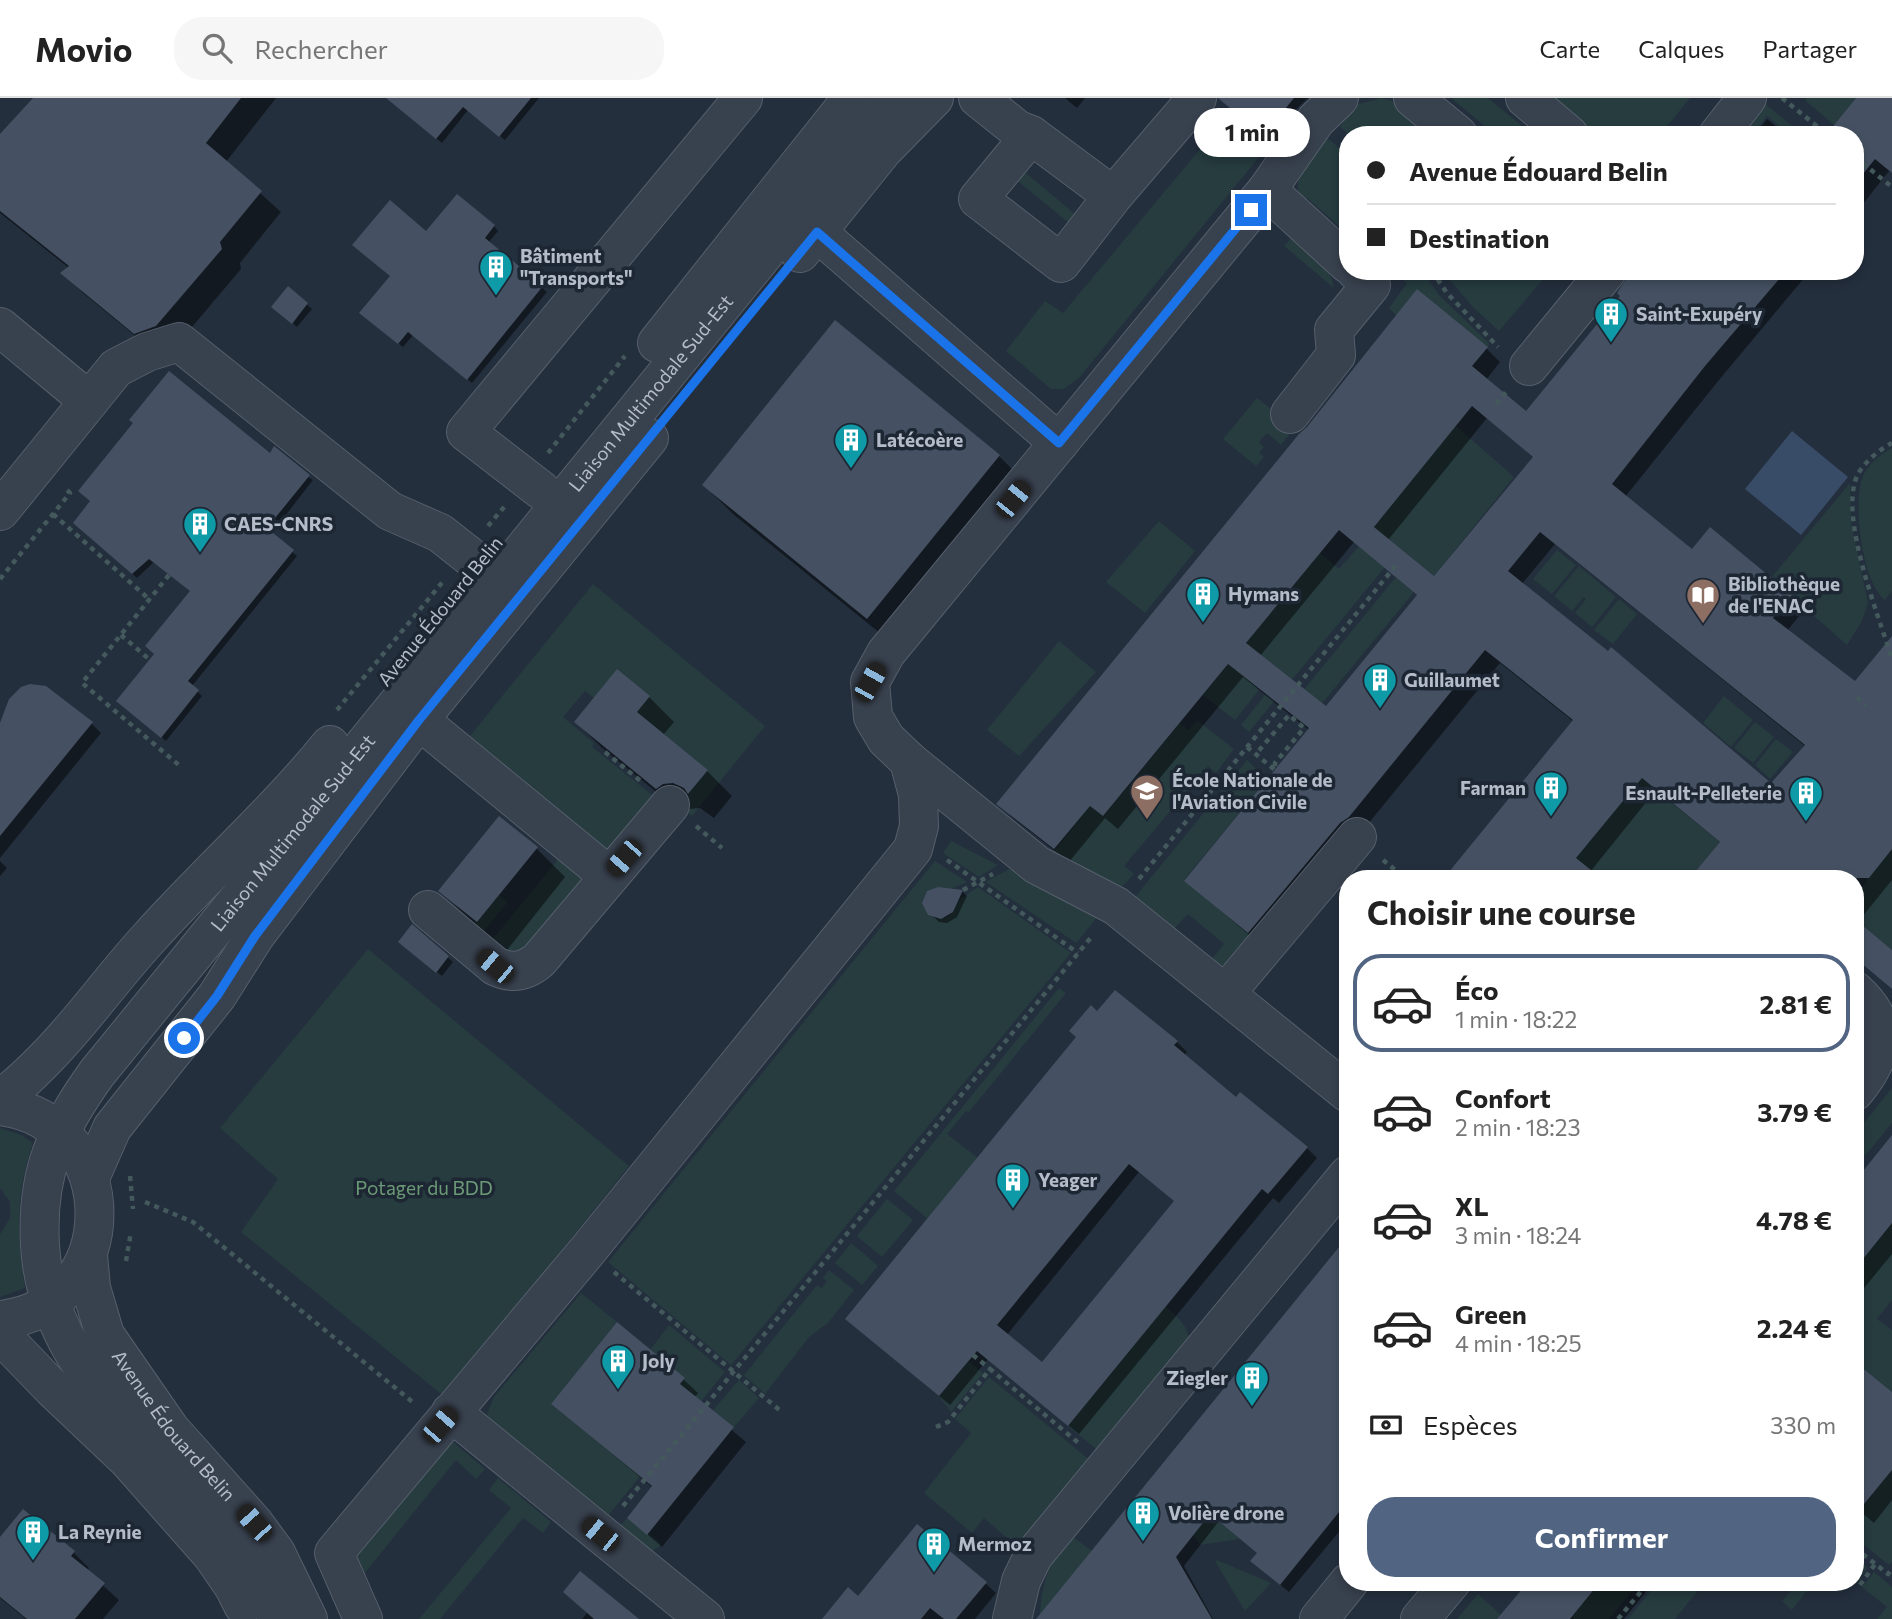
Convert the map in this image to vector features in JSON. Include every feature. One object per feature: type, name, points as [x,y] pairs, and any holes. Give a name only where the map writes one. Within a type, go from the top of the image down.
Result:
[{"type":"street","points":[[534,485],[466,432],[742,98]]},
{"type":"street","name":"Avenue Édouard Belin","points":[[0,1098],[14,1090],[69,1036],[147,939],[308,772],[472,558],[852,98]]},
{"type":"street","name":"Liaison Multimodale Sud-Est","points":[[278,1619],[261,1581],[236,1542],[127,1423],[94,1383],[62,1333],[50,1303],[41,1263],[39,1228],[42,1188],[49,1156],[59,1131],[97,1073],[891,98]]},
{"type":"street","points":[[90,1178],[112,1128],[217,996],[255,936],[419,720],[883,150],[934,98]]},
{"type":"street","points":[[978,98],[1018,130],[1031,135],[1113,196]]},
{"type":"street","points":[[1339,98],[1316,120],[1267,190],[886,653],[870,682],[873,717],[886,739],[909,761],[1037,865],[1116,906],[1339,1086]]},
{"type":"street","points":[[1413,98],[1447,126]]},
{"type":"street","points":[[1525,98],[1558,126]]},
{"type":"street","points":[[1725,126],[1747,98]]},
{"type":"street","points":[[1031,135],[978,199],[1061,263],[1113,196],[1186,111]]},
{"type":"street","points":[[1267,190],[1339,256]]},
{"type":"street","points":[[817,232],[1059,443]]},
{"type":"street","points":[[1290,414],[1336,355],[1334,330],[1371,285],[1366,280]]},
{"type":"street","points":[[1515,358],[1597,280]]},
{"type":"street","points":[[0,327],[89,401]]},
{"type":"street","points":[[0,511],[116,368],[147,352],[179,342],[390,510],[440,533],[472,558]]},
{"type":"street","points":[[419,720],[609,876]]},
{"type":"street","points":[[363,1619],[334,1553],[588,1250],[912,849],[919,827],[918,795],[909,761]]},
{"type":"street","points":[[428,910],[495,966],[516,972],[533,965],[670,805]]},
{"type":"street","points":[[1225,994],[1357,837]]},
{"type":"street","points":[[1864,999],[1869,1003],[1881,1029],[1879,1051],[1864,1080]]},
{"type":"street","points":[[0,1106],[14,1107],[38,1117],[59,1131],[78,1153],[90,1178],[96,1203],[95,1230],[88,1255],[72,1282],[50,1303],[30,1313],[0,1321]]},
{"type":"street","points":[[1012,1619],[1021,1581],[1033,1556],[1339,1186]]},
{"type":"street","name":"Avenue Édouard Belin","points":[[88,1255],[92,1288],[105,1335],[170,1429],[254,1523],[276,1553],[308,1619]]},
{"type":"street","points":[[0,1334],[128,1460],[212,1555],[234,1587],[250,1619]]},
{"type":"street","points":[[445,1418],[600,1534],[705,1619]]},
{"type":"street","points":[[1319,1619],[1342,1591]]},
{"type":"street","points":[[1420,1619],[1443,1591]]},
{"type":"path","points":[[1782,98],[1817,126]]},
{"type":"path","points":[[1864,164],[1892,187]]},
{"type":"path","points":[[1438,280],[1447,293],[1515,358]]},
{"type":"path","name":"Avenue Édouard Belin","points":[[329,719],[534,485],[631,349]]},
{"type":"path","points":[[1891,656],[1863,569],[1853,499],[1857,476],[1871,459],[1892,443]]},
{"type":"path","points":[[0,579],[52,514],[149,599]]},
{"type":"path","points":[[600,1534],[1397,564]]},
{"type":"path","points":[[169,575],[82,683],[180,766]]},
{"type":"path","points":[[121,635],[150,660]]},
{"type":"path","points":[[1857,697],[1866,706]]},
{"type":"path","points":[[1247,747],[1275,769],[1275,763],[1304,728],[1289,715],[1256,754]]},
{"type":"path","points":[[916,835],[1078,953]]},
{"type":"path","points":[[963,890],[1003,868]]},
{"type":"path","points":[[145,1202],[193,1222],[445,1418]]},
{"type":"path","points":[[588,1250],[783,1413]]},
{"type":"path","points":[[973,1355],[1106,1465]]},
{"type":"path","points":[[936,1427],[948,1422],[990,1369]]},
{"type":"path","points":[[1864,1555],[1890,1576],[1892,1569]]},
{"type":"path","points":[[1864,1579],[1875,1564]]},
{"type":"path","points":[[1618,1619],[1641,1591]]},
{"type":"green space","points":[[1381,98],[1395,102],[1424,126],[1341,126],[1343,122],[1340,118],[1355,105]]},
{"type":"green space","points":[[1488,98],[1522,126],[1485,126],[1452,99]]},
{"type":"green space","points":[[1547,98],[1690,98],[1667,126],[1582,126]]},
{"type":"green space","points":[[1856,98],[1834,125],[1805,100]]},
{"type":"green space","points":[[1763,102],[1792,126],[1779,126],[1767,116],[1759,126],[1744,126]]},
{"type":"green space","points":[[1232,111],[1252,127],[1243,138],[1264,151],[1078,379],[1063,389],[1051,389],[1006,351],[1045,301],[1063,313]]},
{"type":"green space","points":[[1327,138],[1339,148],[1339,226],[1307,198],[1300,201],[1298,181],[1308,159]]},
{"type":"green space","points":[[1015,164],[1082,220],[1075,228],[1008,173]]},
{"type":"green space","points":[[1291,238],[1323,266],[1334,288],[1284,246]]},
{"type":"green space","points":[[1404,280],[1428,280],[1439,295],[1489,343],[1488,347],[1396,315],[1389,308],[1407,283]]},
{"type":"green space","points":[[1450,280],[1542,280],[1499,331]]},
{"type":"green space","points":[[1257,398],[1295,427],[1281,445],[1267,433],[1259,442],[1264,447],[1259,453],[1264,457],[1256,466],[1223,439]]},
{"type":"green space","points":[[1455,425],[1514,477],[1434,576],[1374,527]]},
{"type":"green space","points":[[1892,448],[1892,591],[1885,600],[1870,578],[1865,561],[1859,524],[1859,491],[1867,469]]},
{"type":"green space","points":[[1850,483],[1851,523],[1868,603],[1862,621],[1847,645],[1771,578]]},
{"type":"green space","points":[[1159,521],[1195,551],[1145,613],[1106,582]]},
{"type":"green space","points":[[1359,546],[1385,567],[1249,732],[1241,725],[1265,695],[1273,700],[1290,678],[1270,662],[1252,683],[1259,690],[1235,720],[1203,695],[1320,553],[1339,569]]},
{"type":"green space","points":[[1557,550],[1576,565],[1552,594],[1533,579]]},
{"type":"green space","points":[[1579,566],[1616,597],[1592,627],[1575,613],[1586,599],[1584,597],[1572,611],[1554,596]]},
{"type":"green space","points":[[1396,577],[1414,592],[1305,724],[1288,709]]},
{"type":"green space","points":[[593,584],[765,726],[692,816],[678,806],[708,770],[637,712],[594,698],[585,691],[563,717],[594,743],[592,747],[661,802],[626,843],[601,852],[466,741]]},
{"type":"green space","points":[[1619,599],[1637,614],[1613,644],[1594,630]]},
{"type":"green space","points":[[1059,641],[1096,672],[1019,756],[987,730]]},
{"type":"green space","points":[[1724,696],[1753,720],[1731,747],[1703,723]]},
{"type":"green space","points":[[1197,720],[1234,749],[1216,773],[1208,766],[1124,866],[1134,874],[1119,890],[1051,855],[1090,806],[1104,816],[1180,723],[1188,730]]},
{"type":"green space","points":[[1755,722],[1774,737],[1753,763],[1734,748]]},
{"type":"green space","points":[[1776,739],[1793,752],[1770,779],[1755,765]]},
{"type":"green space","points":[[1247,760],[1267,779],[1184,880],[1252,936],[1234,966],[1217,964],[1211,960],[1224,944],[1188,914],[1170,933],[1131,902]]},
{"type":"green space","points":[[1642,778],[1720,842],[1697,870],[1591,870],[1576,858]]},
{"type":"green space","points":[[951,841],[998,865],[979,877],[943,853]]},
{"type":"green space","points":[[1892,849],[1892,950],[1864,927],[1864,885]]},
{"type":"green space","points":[[564,852],[585,881],[535,949],[510,955],[491,941]]},
{"type":"green space","points":[[935,861],[967,882],[949,890],[938,887],[927,891],[922,903],[928,915],[942,918],[950,915],[956,902],[978,887],[1071,953],[731,1365],[608,1262]]},
{"type":"green space","points":[[1009,869],[1089,907],[1099,915],[1076,943],[986,882]]},
{"type":"green space","points":[[499,895],[508,902],[483,932],[474,926]]},
{"type":"green space","name":"Potager du BDD","points":[[368,949],[629,1166],[445,1397],[241,1232],[278,1179],[220,1128]]},
{"type":"green space","points":[[1059,988],[1066,993],[969,1112],[966,1111],[947,1134],[978,1158],[928,1219],[894,1191]]},
{"type":"green space","points":[[1892,1088],[1892,1123],[1864,1157],[1864,1123]]},
{"type":"green space","points":[[0,1128],[21,1135],[33,1143],[23,1181],[19,1215],[25,1288],[0,1297],[0,1234],[10,1218],[10,1202],[0,1188]]},
{"type":"green space","points":[[887,1199],[913,1220],[882,1257],[857,1236]]},
{"type":"green space","points":[[1892,1223],[1892,1300],[1877,1319],[1892,1330],[1892,1392],[1864,1369],[1864,1258]]},
{"type":"green space","points":[[851,1243],[878,1266],[862,1285],[835,1263]]},
{"type":"green space","points":[[829,1270],[854,1290],[828,1323],[809,1337],[765,1394],[744,1375],[817,1285],[822,1288],[827,1281],[823,1278]]},
{"type":"green space","points":[[581,1293],[617,1322],[551,1404],[619,1459],[685,1379],[650,1350],[669,1325],[725,1372],[607,1517],[491,1423],[487,1414],[494,1397]]},
{"type":"green space","points":[[1166,1306],[1184,1326],[1189,1341],[1100,1452],[1068,1426]]},
{"type":"green space","points":[[969,1361],[983,1373],[951,1412],[939,1396]]},
{"type":"green space","points":[[989,1377],[1092,1462],[1021,1550],[984,1518],[972,1533],[924,1493],[971,1433],[955,1419]]},
{"type":"green space","points":[[739,1380],[759,1398],[734,1427],[713,1410]]},
{"type":"green space","points":[[452,1441],[485,1469],[476,1479],[456,1460],[360,1579],[354,1553]]},
{"type":"green space","points":[[1892,1470],[1892,1562],[1889,1565],[1864,1545],[1864,1504]]},
{"type":"green space","points":[[498,1478],[551,1522],[543,1533],[523,1518],[440,1619],[419,1619],[511,1508],[489,1490]]},
{"type":"green space","points":[[1208,1516],[1240,1539],[1200,1545],[1193,1535]]},
{"type":"green space","points":[[627,1518],[660,1542],[660,1546],[644,1556],[613,1533]]},
{"type":"green space","points":[[1069,1534],[1092,1551],[1042,1612],[1040,1619],[1047,1574]]},
{"type":"green space","points":[[1215,1561],[1271,1583],[1245,1611]]},
{"type":"green space","points":[[1874,1572],[1892,1587],[1892,1619],[1877,1619],[1887,1607],[1864,1589],[1864,1584]]},
{"type":"green space","points":[[1593,1591],[1632,1591],[1609,1619],[1572,1617]]},
{"type":"green space","points":[[1651,1591],[1698,1591],[1675,1619],[1628,1619]]},
{"type":"green space","points":[[1790,1591],[1807,1591],[1792,1610],[1782,1601]]},
{"type":"green space","points":[[1478,1594],[1501,1615],[1497,1619],[1457,1619]]},
{"type":"water","points":[[1792,431],[1848,477],[1801,535],[1745,489]]},
{"type":"building","points":[[33,98],[241,98],[206,143],[262,191],[220,242],[222,249],[156,326],[134,334],[60,273],[69,266],[0,211],[0,134]]},
{"type":"building","points":[[386,98],[531,98],[499,137],[463,107],[436,139]]},
{"type":"building","points":[[1218,98],[1294,98],[1263,136]]},
{"type":"building","points":[[1856,98],[1892,98],[1892,173],[1875,159],[1864,173],[1864,126],[1833,126]]},
{"type":"building","name":"Bâtiment \"Transports\"","points":[[457,194],[495,225],[485,238],[543,286],[467,380],[408,332],[398,344],[359,313],[390,276],[352,245],[390,200],[426,231]]},
{"type":"building","points":[[1625,280],[1778,280],[1705,366],[1612,484],[1692,549],[1710,527],[1792,595],[1773,618],[1855,681],[1892,636],[1892,849],[1869,878],[1864,878],[1864,870],[1697,870],[1720,842],[1642,778],[1576,858],[1591,870],[1451,870],[1573,720],[1485,650],[1349,817],[1340,823],[1248,933],[1184,881],[1309,728],[1228,664],[1103,816],[1090,806],[1054,849],[996,804],[1307,427],[1417,289],[1488,347],[1472,366],[1526,411],[1620,296],[1617,293]],"holes":[[[1472,406],[1533,457],[1434,576],[1374,527]],[[1339,530],[1417,595],[1326,706],[1246,643]],[[1540,532],[1805,745],[1771,783],[1611,647],[1608,651],[1508,571]]]},
{"type":"building","points":[[288,286],[308,303],[292,324],[271,307]]},
{"type":"building","name":"Latécoère","points":[[835,320],[1000,455],[867,619],[702,485]]},
{"type":"building","name":"CAES-CNRS","points":[[169,371],[270,453],[274,446],[310,475],[267,528],[294,550],[188,681],[199,690],[161,738],[116,701],[154,654],[145,646],[190,591],[149,559],[132,574],[73,523],[90,501],[78,491],[133,423],[129,420]]},
{"type":"building","points":[[617,669],[650,696],[637,712],[708,770],[688,794],[684,788],[673,783],[663,784],[656,789],[574,722]]},
{"type":"building","points":[[30,684],[46,686],[93,722],[0,836],[0,723],[9,699],[21,687]]},
{"type":"building","points":[[499,816],[538,847],[477,922],[438,891]]},
{"type":"building","points":[[938,887],[963,890],[953,912],[941,919],[928,915],[922,903],[927,891]]},
{"type":"building","points":[[412,924],[449,956],[436,973],[398,942]]},
{"type":"building","points":[[1864,927],[1892,950],[1892,989],[1864,966]]},
{"type":"building","name":"Yeager","points":[[1115,990],[1178,1041],[1174,1045],[1236,1097],[1240,1092],[1308,1147],[1268,1194],[1262,1189],[1068,1426],[977,1351],[939,1396],[845,1319],[1076,1037],[1069,1031],[1091,1005],[1097,1011]],"holes":[[[1129,1164],[1174,1201],[1042,1362],[997,1325]]]},
{"type":"building","points":[[1892,1135],[1892,1223],[1864,1258],[1864,1170]]},
{"type":"building","points":[[1339,1247],[1339,1512],[1280,1585],[1250,1561],[1257,1553],[1210,1514],[1176,1557],[1212,1619],[1036,1619]]},
{"type":"building","points":[[617,1322],[685,1378],[680,1384],[734,1427],[647,1535],[627,1518],[652,1486],[551,1404]]},
{"type":"building","points":[[1864,1369],[1892,1392],[1892,1470],[1864,1504]]},
{"type":"building","name":"La Reynie","points":[[23,1509],[75,1551],[71,1556],[105,1583],[75,1619],[27,1619],[0,1597],[0,1537]]},
{"type":"building","name":"Mermoz","points":[[917,1524],[987,1582],[956,1619],[944,1619],[930,1608],[921,1619],[822,1619],[848,1587],[858,1596]]},
{"type":"building","points":[[580,1571],[639,1619],[594,1619],[563,1592]]},
{"type":"building","points":[[1520,1591],[1593,1591],[1570,1619],[1497,1619]]},
{"type":"place","name":"Bâtiment \"Transports\"","points":[[496,297]]},
{"type":"place","name":"Saint-Exupéry","points":[[1611,344]]},
{"type":"place","name":"Latécoère","points":[[851,470]]},
{"type":"place","name":"CAES-CNRS","points":[[200,554]]},
{"type":"place","name":"Hymans","points":[[1203,624]]},
{"type":"place","name":"Bibliothèque de l'ENAC","points":[[1703,625]]},
{"type":"place","name":"Guillaumet","points":[[1380,710]]},
{"type":"place","name":"Farman","points":[[1551,818]]},
{"type":"place","name":"École Nationale de l'Aviation Civile","points":[[1147,821]]},
{"type":"place","name":"Esnault-Pelleterie","points":[[1806,823]]},
{"type":"place","name":"Yeager","points":[[1013,1210]]},
{"type":"place","name":"Joly","points":[[618,1391]]},
{"type":"place","name":"Ziegler","points":[[1252,1408]]},
{"type":"place","name":"Volière drone","points":[[1143,1543]]},
{"type":"place","name":"La Reynie","points":[[33,1562]]},
{"type":"place","name":"Mermoz","points":[[934,1574]]},
{"type":"route","points":[[184,1038],[217,996],[255,936],[419,720],[817,232],[1059,443],[1251,210]]}]
